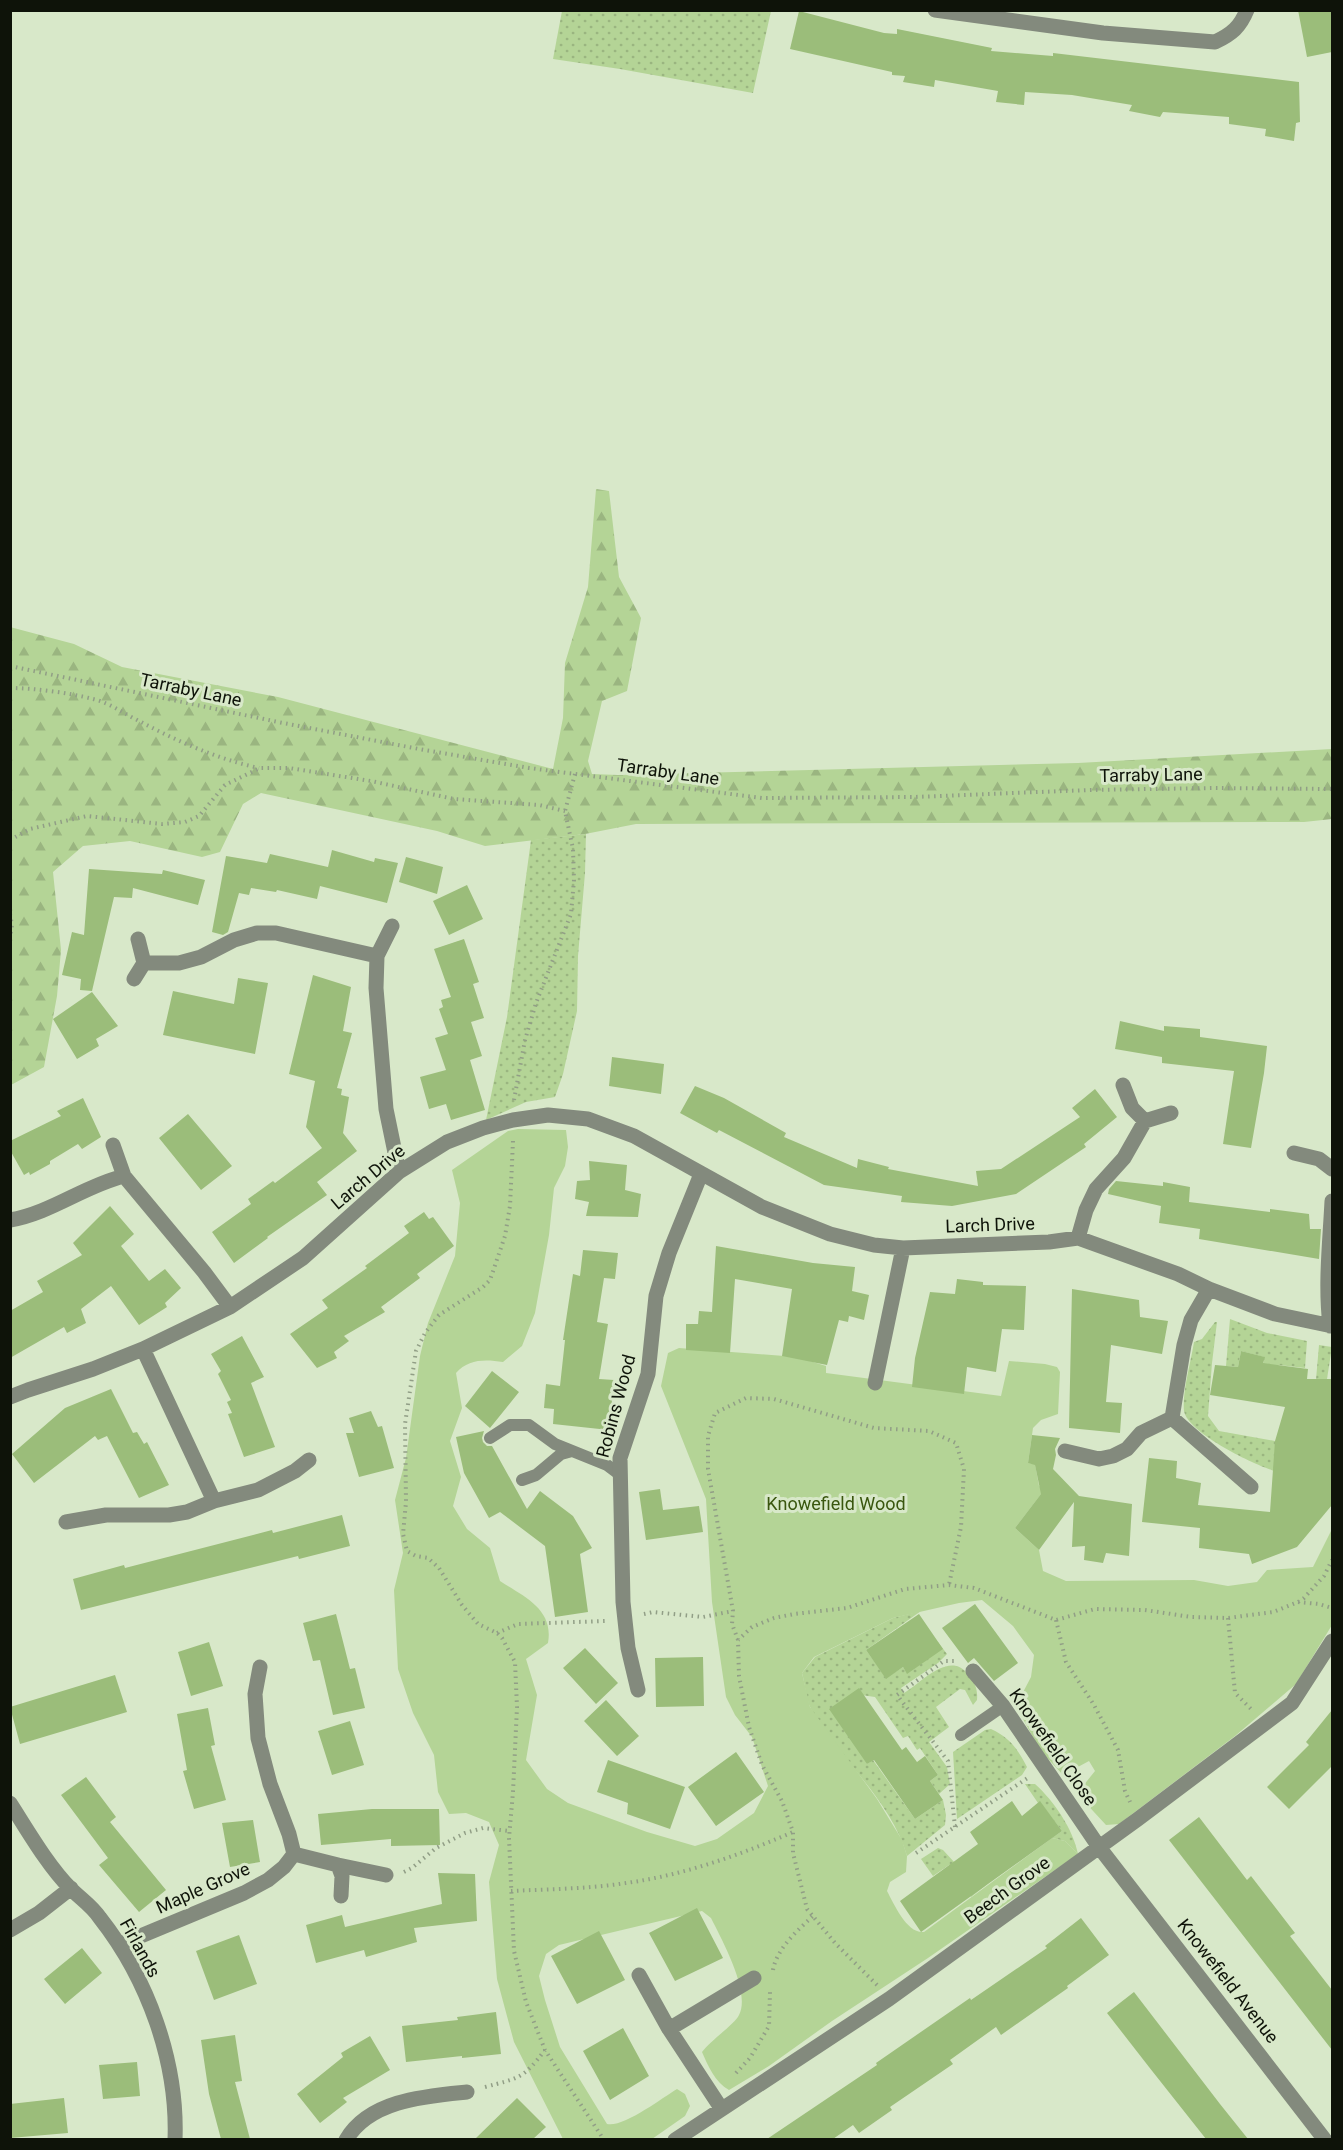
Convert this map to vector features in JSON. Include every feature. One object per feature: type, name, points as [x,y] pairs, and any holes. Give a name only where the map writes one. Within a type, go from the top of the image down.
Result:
[{"type":"street","points":[[935,10],[1103,33],[1215,42],[1228,36],[1240,26],[1247,10]]},
{"type":"street","points":[[392,926],[377,956],[376,1014],[386,1109],[399,1172]]},
{"type":"street","points":[[144,963],[179,963],[201,957],[234,940],[257,933],[276,933],[377,956]]},
{"type":"street","points":[[134,979],[144,963],[138,939]]},
{"type":"street","points":[[1123,1085],[1132,1108],[1145,1121]]},
{"type":"street","points":[[1078,1238],[1086,1210],[1096,1189],[1124,1158],[1145,1121],[1171,1113]]},
{"type":"street","name":"Larch Drive","points":[[10,1397],[93,1369],[143,1349],[230,1307],[303,1258],[399,1172],[447,1142],[483,1128],[513,1120],[548,1115],[588,1119],[634,1136],[762,1207],[830,1234],[874,1245],[903,1248],[1049,1242],[1078,1238],[1178,1274],[1209,1289],[1275,1314],[1331,1326],[1327,1304],[1332,1201]]},
{"type":"street","points":[[113,1145],[124,1176],[204,1272],[230,1307]]},
{"type":"street","points":[[1294,1153],[1319,1159],[1332,1169]]},
{"type":"street","name":"Robins Wood","points":[[638,1690],[628,1648],[623,1602],[620,1458],[648,1374],[656,1296],[669,1253],[701,1174]]},
{"type":"street","points":[[10,1220],[47,1209],[106,1180],[124,1176]]},
{"type":"street","points":[[875,1383],[903,1248]]},
{"type":"street","points":[[1172,1418],[1184,1345],[1191,1320],[1209,1289]]},
{"type":"street","points":[[143,1349],[214,1501]]},
{"type":"street","points":[[1065,1452],[1099,1460],[1113,1456],[1127,1449],[1141,1433],[1172,1418]]},
{"type":"street","points":[[1172,1418],[1251,1486]]},
{"type":"street","points":[[66,1522],[106,1515],[170,1515],[187,1512],[214,1501],[258,1490],[295,1471],[309,1460]]},
{"type":"street","name":"Beech Grove","points":[[675,2139],[889,1999],[1138,1819],[1292,1703],[1332,1641]]},
{"type":"street","points":[[260,1667],[255,1694],[258,1738],[270,1784],[294,1854],[386,1875]]},
{"type":"street","name":"Knowefield Close","points":[[973,1671],[1003,1706],[1099,1847]]},
{"type":"street","name":"Firlands","points":[[10,1803],[34,1842],[71,1888],[88,1902],[119,1945],[136,1977],[156,2020],[165,2051],[176,2115],[175,2139]]},
{"type":"street","name":"Knowefield Avenue","points":[[1099,1847],[1325,2139]]},
{"type":"street","name":"Maple Grove","points":[[119,1945],[244,1893],[268,1880],[284,1867],[294,1854]]},
{"type":"street","points":[[338,1865],[342,1876],[341,1896]]},
{"type":"street","points":[[10,1930],[71,1888]]},
{"type":"street","points":[[639,1975],[669,2029],[721,2108]]},
{"type":"street","points":[[669,2029],[754,1978]]},
{"type":"street","points":[[346,2139],[352,2128],[381,2109],[425,2096],[467,2092]]},
{"type":"lane","points":[[490,1438],[510,1425],[529,1425],[555,1444],[607,1465],[619,1474]]},
{"type":"lane","points":[[522,1480],[536,1475],[561,1454],[572,1451]]},
{"type":"lane","points":[[960,1735],[1003,1706]]},
{"type":"path","name":"Tarraby Lane","points":[[10,666],[355,738],[529,768],[762,798],[914,796],[1112,789],[1332,789]]},
{"type":"path","points":[[10,688],[93,699],[120,709],[137,720],[199,750],[237,763],[260,768],[289,768],[360,779],[454,799],[540,805],[565,811]]},
{"type":"path","points":[[10,840],[30,829],[87,816],[162,824],[185,822],[199,816],[225,785],[260,768]]},
{"type":"path","points":[[575,774],[565,811],[573,849],[574,880],[571,914],[536,1003],[525,1040],[515,1090],[510,1206],[505,1236],[490,1280],[483,1287],[439,1315],[425,1333],[416,1351],[405,1424],[406,1502],[403,1534],[407,1551],[416,1556],[428,1558],[439,1568],[462,1605],[478,1624],[502,1638],[514,1662],[517,1707],[509,1831],[514,1951],[526,2002],[545,2050],[603,2139]]},
{"type":"path","points":[[10,914],[12,925],[10,938]]},
{"type":"path","points":[[889,1999],[807,1909],[793,1853],[793,1832],[782,1801],[762,1765],[749,1727],[739,1676],[738,1640],[732,1624],[733,1611],[710,1480],[708,1436],[715,1413],[746,1398],[774,1399],[874,1428],[929,1431],[956,1443],[964,1469],[961,1527],[949,1585]]},
{"type":"path","points":[[738,1640],[752,1627],[774,1618],[847,1608],[905,1589],[949,1585],[974,1588],[1056,1620],[1095,1609],[1145,1610],[1191,1617],[1228,1618],[1273,1612],[1304,1598],[1324,1576],[1332,1560]]},
{"type":"path","points":[[1298,1602],[1332,1608]]},
{"type":"path","points":[[1228,1618],[1235,1693],[1265,1723]]},
{"type":"path","points":[[1056,1620],[1066,1662],[1094,1705],[1118,1750],[1125,1791],[1138,1819]]},
{"type":"path","points":[[955,1827],[948,1761],[897,1695],[944,1661],[965,1663],[973,1671]]},
{"type":"path","points":[[916,1853],[1044,1766]]},
{"type":"path","points":[[386,1875],[400,1874],[412,1868],[436,1848],[465,1833],[483,1828],[509,1831]]},
{"type":"path","points":[[511,1891],[627,1883],[706,1865],[744,1853],[793,1832]]},
{"type":"path","points":[[772,1975],[774,1964],[791,1936],[813,1916]]},
{"type":"path","points":[[738,2097],[734,2075],[750,2058],[768,2026],[771,1985]]},
{"type":"path","points":[[467,2092],[520,2078],[545,2050]]},
{"type":"green space","points":[[562,10],[771,11],[753,93],[553,59]]},
{"type":"green space","points":[[596,489],[609,491],[619,577],[641,618],[627,691],[602,701],[588,761],[592,774],[1078,763],[1332,749],[1332,819],[1304,822],[636,824],[585,834],[485,846],[437,831],[261,793],[243,804],[220,852],[202,857],[130,841],[83,846],[53,872],[61,950],[57,996],[44,1067],[11,1085],[10,627],[74,644],[122,667],[278,697],[553,769],[563,718],[565,663],[588,587]]},
{"type":"green space","points":[[586,834],[577,1011],[563,1074],[555,1097],[526,1102],[486,1120],[507,1017],[531,840]]},
{"type":"green space","name":"Knowefield Wood","points":[[518,1129],[566,1130],[568,1147],[565,1166],[554,1188],[549,1235],[535,1313],[522,1346],[503,1362],[477,1361],[466,1365],[456,1373],[462,1408],[450,1441],[461,1477],[453,1506],[467,1529],[490,1548],[500,1581],[535,1605],[546,1621],[549,1631],[548,1643],[526,1659],[537,1695],[526,1760],[547,1789],[568,1803],[647,1832],[695,1846],[717,1839],[754,1813],[768,1786],[752,1737],[735,1715],[726,1697],[712,1602],[706,1499],[661,1386],[668,1353],[679,1348],[797,1357],[826,1366],[826,1373],[1001,1396],[1009,1361],[1057,1367],[1060,1372],[1058,1414],[1041,1420],[1033,1428],[1028,1463],[1035,1464],[1039,1486],[1045,1489],[1015,1528],[1039,1550],[1043,1571],[1066,1581],[1194,1580],[1228,1586],[1257,1582],[1267,1570],[1313,1567],[1332,1529],[1332,1625],[1296,1684],[1235,1736],[1119,1824],[1106,1825],[1082,1799],[1083,1786],[1095,1771],[1089,1761],[1063,1775],[1040,1750],[1022,1717],[1020,1698],[1031,1677],[1034,1655],[1013,1626],[982,1600],[893,1618],[814,1657],[802,1673],[810,1707],[877,1799],[902,1840],[907,1856],[906,1872],[890,1882],[887,1891],[897,1910],[912,1928],[924,1932],[1052,1838],[1065,1841],[1078,1854],[769,2066],[729,2090],[716,2078],[702,2052],[737,2019],[742,2005],[734,1966],[711,1918],[702,1911],[559,1945],[546,1954],[539,1976],[545,2000],[560,2047],[607,2124],[614,2124],[632,2117],[677,2089],[685,2094],[690,2106],[685,2116],[652,2139],[563,2139],[514,2042],[497,1979],[489,1882],[499,1845],[489,1822],[466,1813],[449,1814],[438,1792],[434,1755],[413,1713],[398,1669],[394,1590],[403,1553],[395,1500],[406,1458],[420,1356],[428,1323],[455,1256],[460,1203],[452,1170],[508,1131]]},
{"type":"green space","points":[[1230,1319],[1267,1333],[1307,1341],[1305,1368],[1279,1365],[1262,1371],[1264,1357],[1241,1351],[1238,1367],[1226,1366]]},
{"type":"green space","points":[[1217,1322],[1208,1416],[1219,1431],[1275,1441],[1275,1471],[1238,1455],[1209,1438],[1188,1420],[1184,1411],[1185,1386],[1194,1342],[1202,1339]]},
{"type":"green space","points":[[1319,1345],[1332,1347],[1327,1379],[1315,1391]]},
{"type":"green space","points":[[921,1611],[866,1650],[886,1678],[903,1667],[907,1673],[938,1642],[947,1654],[938,1663],[901,1688],[904,1693],[935,1671],[952,1665],[968,1674],[972,1680],[977,1696],[973,1705],[965,1690],[960,1689],[936,1707],[949,1727],[929,1742],[947,1767],[950,1784],[939,1794],[930,1781],[938,1775],[920,1748],[917,1750],[908,1736],[903,1738],[875,1697],[854,1694],[867,1764],[873,1760],[915,1819],[943,1800],[945,1825],[907,1856],[889,1816],[811,1709],[802,1673],[815,1657],[893,1618]]},
{"type":"green space","points":[[991,1729],[1012,1744],[1027,1767],[1022,1775],[957,1819],[953,1752],[985,1730]]},
{"type":"green space","points":[[1025,1784],[1035,1784],[1056,1807],[1072,1835],[1078,1854],[1065,1841],[1052,1838],[1062,1831]]},
{"type":"green space","points":[[938,1848],[943,1850],[955,1863],[963,1856],[985,1886],[971,1897],[949,1865],[933,1876],[921,1859]]},
{"type":"building","points":[[1298,10],[1332,10],[1332,52],[1307,57]]},
{"type":"building","points":[[799,11],[884,33],[897,34],[897,29],[992,48],[991,51],[1053,56],[1053,53],[1299,82],[1300,122],[1296,123],[1294,141],[1265,136],[1266,129],[1229,124],[1229,117],[1163,112],[1160,117],[1129,111],[1132,105],[1072,95],[1025,92],[1024,105],[996,102],[998,91],[935,80],[934,87],[903,82],[905,76],[892,75],[892,72],[790,49]]},
{"type":"building","points":[[332,850],[374,862],[375,858],[398,863],[387,903],[320,886],[317,899],[277,890],[276,892],[251,888],[249,895],[239,893],[228,932],[223,935],[212,932],[226,856],[267,863],[270,854],[328,867]]},
{"type":"building","points":[[406,857],[443,867],[437,894],[399,882]]},
{"type":"building","points":[[89,869],[162,874],[163,870],[205,880],[198,905],[133,888],[132,898],[114,897],[92,991],[80,990],[81,979],[62,975],[72,932],[84,935]]},
{"type":"building","points":[[467,885],[483,919],[449,935],[433,901]]},
{"type":"building","points":[[464,939],[479,982],[473,984],[484,1018],[471,1022],[482,1056],[470,1060],[485,1110],[451,1120],[446,1104],[429,1109],[420,1077],[446,1070],[435,1038],[448,1034],[439,1009],[443,1007],[441,1000],[451,997],[434,949]]},
{"type":"building","points":[[313,975],[351,987],[343,1031],[352,1033],[337,1088],[342,1089],[341,1095],[349,1097],[343,1133],[357,1151],[317,1182],[327,1195],[234,1263],[212,1232],[251,1204],[248,1199],[273,1181],[275,1183],[322,1148],[306,1127],[315,1081],[289,1074]]},
{"type":"building","points":[[238,978],[268,983],[255,1054],[163,1035],[173,991],[234,1004]]},
{"type":"building","points":[[92,992],[118,1026],[96,1039],[99,1046],[77,1059],[53,1019]]},
{"type":"building","points":[[1120,1021],[1164,1031],[1164,1026],[1200,1029],[1200,1037],[1267,1046],[1251,1148],[1223,1144],[1234,1071],[1162,1063],[1162,1057],[1115,1049]]},
{"type":"building","points":[[612,1057],[664,1064],[661,1094],[609,1086]]},
{"type":"building","points":[[695,1086],[724,1098],[786,1133],[784,1137],[857,1168],[858,1159],[889,1167],[888,1169],[978,1186],[976,1171],[1001,1169],[1080,1117],[1072,1108],[1095,1089],[1117,1117],[1084,1144],[1086,1147],[1016,1194],[952,1206],[901,1202],[902,1196],[824,1185],[719,1130],[717,1133],[680,1113]]},
{"type":"building","points":[[83,1098],[101,1137],[82,1149],[78,1144],[50,1161],[50,1164],[30,1175],[29,1172],[24,1175],[10,1150],[10,1141],[61,1116],[57,1111]]},
{"type":"building","points":[[188,1114],[232,1166],[201,1190],[159,1138]]},
{"type":"building","points":[[589,1161],[627,1165],[625,1190],[641,1194],[638,1217],[586,1216],[589,1202],[575,1199],[577,1181],[590,1180]]},
{"type":"building","points":[[1116,1181],[1163,1186],[1163,1182],[1190,1187],[1189,1202],[1270,1212],[1270,1209],[1309,1214],[1310,1229],[1321,1229],[1319,1259],[1199,1239],[1200,1229],[1159,1223],[1161,1206],[1108,1194]]},
{"type":"building","points":[[110,1206],[134,1234],[121,1246],[149,1281],[165,1269],[181,1288],[165,1303],[167,1307],[139,1325],[111,1286],[81,1309],[86,1323],[67,1333],[64,1327],[10,1358],[10,1311],[43,1292],[37,1281],[82,1255],[73,1243]]},
{"type":"building","points":[[424,1212],[429,1219],[433,1217],[454,1246],[417,1274],[420,1278],[381,1307],[385,1312],[344,1336],[349,1341],[334,1352],[337,1358],[317,1368],[290,1334],[328,1308],[322,1300],[367,1268],[365,1266],[409,1233],[404,1226]]},
{"type":"building","points":[[716,1246],[813,1263],[855,1267],[852,1291],[869,1295],[864,1320],[849,1316],[848,1322],[839,1320],[827,1365],[782,1356],[792,1289],[735,1279],[730,1353],[686,1350],[686,1324],[698,1324],[699,1311],[712,1312]]},
{"type":"building","points":[[583,1250],[618,1253],[615,1279],[604,1278],[597,1322],[608,1324],[599,1379],[614,1380],[609,1430],[553,1424],[554,1409],[544,1408],[546,1384],[560,1386],[565,1340],[563,1340],[573,1274],[580,1276]]},
{"type":"building","points":[[957,1279],[983,1282],[983,1285],[1026,1286],[1024,1330],[1002,1329],[996,1372],[967,1367],[964,1394],[912,1387],[915,1358],[930,1292],[955,1294]]},
{"type":"building","points":[[1072,1289],[1139,1300],[1140,1317],[1168,1321],[1162,1354],[1111,1345],[1106,1402],[1122,1403],[1120,1433],[1069,1428]]},
{"type":"building","points":[[242,1336],[264,1377],[251,1383],[275,1447],[244,1457],[228,1414],[232,1413],[227,1402],[231,1400],[218,1374],[221,1371],[211,1354]]},
{"type":"building","points":[[1241,1351],[1265,1357],[1263,1363],[1308,1369],[1307,1379],[1332,1379],[1332,1505],[1297,1547],[1252,1564],[1249,1554],[1199,1548],[1200,1528],[1142,1522],[1149,1458],[1177,1461],[1176,1478],[1201,1483],[1198,1505],[1270,1512],[1275,1441],[1285,1407],[1210,1395],[1215,1365],[1238,1367]]},
{"type":"building","points":[[492,1371],[519,1392],[490,1428],[465,1406]]},
{"type":"building","points":[[111,1389],[133,1433],[137,1432],[144,1444],[147,1442],[169,1485],[139,1498],[107,1436],[98,1440],[95,1436],[34,1483],[12,1454],[65,1408]]},
{"type":"building","points":[[371,1411],[378,1427],[382,1426],[394,1468],[359,1477],[346,1433],[354,1433],[349,1418]]},
{"type":"building","points":[[484,1431],[483,1442],[487,1446],[492,1446],[527,1509],[540,1491],[573,1516],[592,1548],[580,1554],[588,1612],[555,1617],[545,1546],[500,1512],[489,1518],[464,1473],[456,1437]]},
{"type":"building","points":[[1032,1435],[1060,1438],[1055,1449],[1053,1469],[1079,1496],[1132,1504],[1129,1556],[1106,1553],[1103,1563],[1084,1560],[1085,1546],[1072,1547],[1074,1502],[1039,1550],[1015,1528],[1041,1494],[1035,1465],[1028,1463]]},
{"type":"building","points":[[660,1489],[663,1510],[699,1506],[703,1532],[646,1540],[639,1492]]},
{"type":"building","points":[[342,1515],[350,1546],[299,1559],[298,1556],[81,1610],[73,1579],[124,1565],[125,1568],[272,1530],[273,1533]]},
{"type":"building","points":[[975,1604],[1018,1663],[994,1681],[974,1658],[968,1663],[942,1628]]},
{"type":"building","points":[[336,1614],[350,1669],[355,1668],[365,1708],[333,1715],[320,1660],[313,1661],[303,1623]]},
{"type":"building","points":[[919,1614],[943,1649],[907,1674],[903,1667],[886,1679],[866,1650]]},
{"type":"building","points":[[209,1642],[223,1686],[191,1696],[178,1652]]},
{"type":"building","points":[[585,1648],[618,1683],[596,1704],[563,1668]]},
{"type":"building","points":[[703,1657],[704,1706],[656,1707],[655,1658]]},
{"type":"building","points":[[115,1675],[127,1712],[20,1744],[10,1707]]},
{"type":"building","points":[[859,1688],[902,1750],[906,1747],[917,1762],[925,1756],[938,1775],[930,1781],[943,1800],[915,1819],[874,1760],[867,1764],[829,1709]]},
{"type":"building","points":[[606,1700],[639,1736],[617,1756],[584,1721]]},
{"type":"building","points":[[208,1708],[215,1745],[211,1746],[226,1800],[194,1809],[183,1771],[187,1770],[177,1714]]},
{"type":"building","points":[[1332,1710],[1332,1766],[1289,1809],[1267,1787],[1309,1745],[1306,1742]]},
{"type":"building","points":[[350,1721],[364,1765],[332,1775],[318,1731]]},
{"type":"building","points":[[736,1752],[764,1792],[716,1826],[688,1787]]},
{"type":"building","points":[[608,1760],[685,1787],[670,1829],[627,1814],[628,1803],[597,1792]]},
{"type":"building","points":[[86,1777],[116,1817],[110,1822],[166,1890],[139,1912],[99,1865],[108,1858],[61,1795]]},
{"type":"building","points":[[1012,1801],[1022,1816],[1040,1801],[1062,1831],[921,1932],[900,1901],[978,1844],[970,1832]]},
{"type":"building","points":[[372,1809],[439,1809],[440,1845],[391,1846],[391,1839],[321,1845],[318,1814]]},
{"type":"building","points":[[1199,1817],[1247,1880],[1251,1876],[1295,1933],[1290,1936],[1332,1990],[1332,2050],[1169,1840]]},
{"type":"building","points":[[253,1820],[260,1862],[230,1867],[222,1823]]},
{"type":"building","points":[[438,1873],[475,1874],[477,1921],[414,1928],[417,1942],[366,1957],[364,1950],[316,1963],[306,1925],[342,1915],[345,1927],[442,1904]]},
{"type":"building","points":[[697,1908],[723,1958],[675,1981],[649,1933]]},
{"type":"building","points":[[1081,1918],[1109,1955],[1067,1986],[1068,1988],[1001,2035],[996,2027],[950,2060],[953,2064],[890,2107],[892,2110],[859,2133],[853,2125],[833,2139],[767,2139],[877,2065],[876,2063],[970,1998],[971,2000],[1047,1948],[1045,1946]]},
{"type":"building","points":[[599,1931],[625,1980],[577,2004],[551,1956]]},
{"type":"building","points":[[239,1935],[257,1984],[214,2000],[196,1951]]},
{"type":"building","points":[[82,1948],[102,1973],[65,2004],[44,1979]]},
{"type":"building","points":[[1134,1992],[1248,2139],[1206,2139],[1107,2013]]},
{"type":"building","points":[[496,2012],[501,2054],[406,2062],[402,2026],[458,2020],[457,2017]]},
{"type":"building","points":[[623,2028],[649,2076],[610,2100],[583,2051]]},
{"type":"building","points":[[235,2035],[242,2081],[235,2082],[250,2139],[221,2139],[209,2094],[201,2040]]},
{"type":"building","points":[[370,2036],[390,2070],[343,2098],[347,2102],[320,2123],[297,2094],[343,2057],[341,2053]]},
{"type":"building","points":[[137,2062],[140,2096],[103,2099],[99,2065]]},
{"type":"building","points":[[64,2098],[68,2133],[10,2138],[10,2104]]},
{"type":"building","points":[[517,2098],[546,2127],[533,2139],[475,2139]]}]
